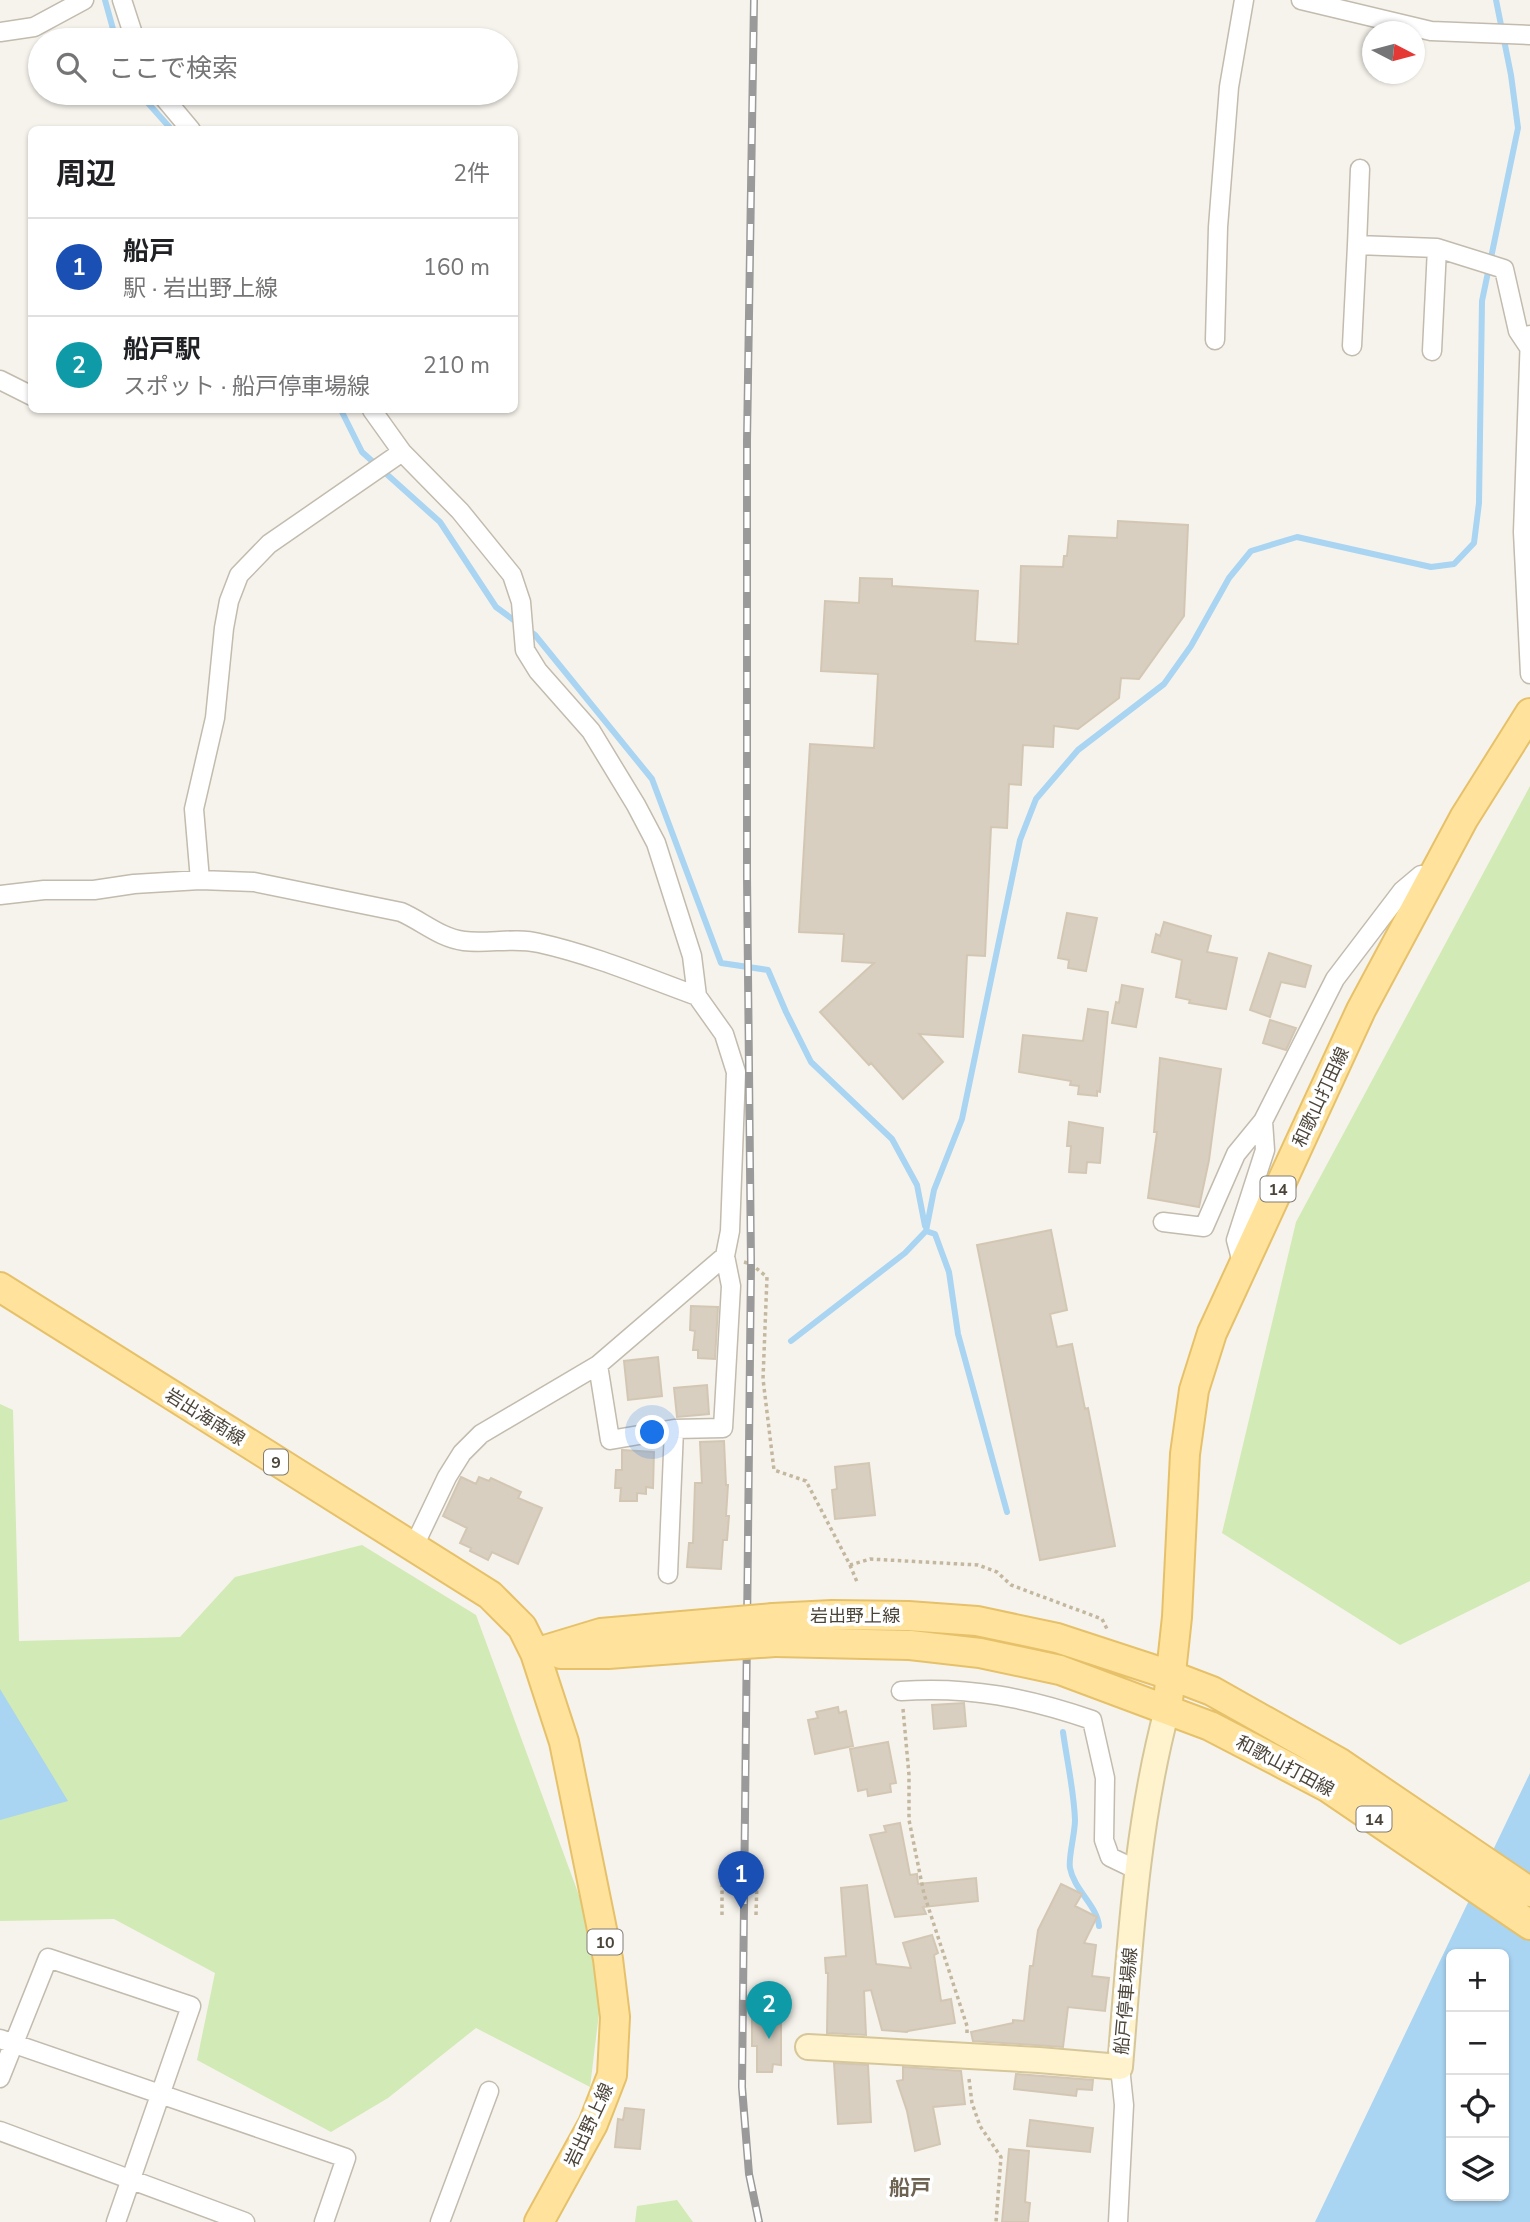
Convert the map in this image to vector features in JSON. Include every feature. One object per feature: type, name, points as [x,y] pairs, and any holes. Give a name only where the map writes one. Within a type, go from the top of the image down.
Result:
[{"type":"main road","name":"和歌山打田線","points":[[1530,713],[1464,818],[1361,1010],[1212,1333],[1195,1390],[1185,1454],[1177,1617],[1167,1710],[1210,1726],[1327,1787],[1530,1925]]},
{"type":"main road","name":"岩出海南線","points":[[0,1287],[490,1595],[522,1628],[535,1653]]},
{"type":"main road","name":"岩出野上線","points":[[774,1630],[832,1615],[908,1616],[978,1621],[1058,1638],[1170,1675]]},
{"type":"main road","name":"岩出野上線","points":[[539,2222],[593,2123],[612,2075],[615,2017],[608,1959],[564,1742],[535,1653],[608,1654],[716,1634],[774,1630],[980,1653],[1060,1670],[1167,1710]]},
{"type":"main road","name":"和歌山打田線","points":[[1170,1675],[1212,1691],[1340,1763],[1530,1892]]},
{"type":"main road","name":"船戸停車場線","points":[[808,2047],[1120,2067],[1137,1870],[1153,1760],[1167,1710]]},
{"type":"street","points":[[0,32],[34,27],[83,0]]},
{"type":"street","points":[[121,0],[131,28]]},
{"type":"street","points":[[1215,340],[1218,227],[1228,87],[1244,0]]},
{"type":"street","points":[[1301,0],[1430,31],[1530,35]]},
{"type":"street","points":[[170,105],[188,126]]},
{"type":"street","points":[[1353,346],[1360,169]]},
{"type":"street","points":[[1357,244],[1437,248],[1497,264],[1504,269],[1518,331],[1529,341],[1523,532],[1530,674]]},
{"type":"street","points":[[1433,351],[1437,248]]},
{"type":"street","points":[[0,380],[28,394]]},
{"type":"street","points":[[374,413],[402,452],[460,511],[512,575],[521,602],[525,650],[538,671],[591,730],[656,843],[692,956],[697,996],[724,1034],[736,1072],[730,1231],[725,1256],[731,1286],[723,1428],[674,1429],[610,1440],[598,1365]]},
{"type":"street","points":[[200,880],[194,809],[215,718],[229,601],[239,575],[269,544],[402,452]]},
{"type":"street","points":[[1163,1222],[1204,1227],[1236,1154],[1263,1121],[1335,979],[1402,891],[1421,875],[1432,878]]},
{"type":"street","points":[[0,895],[200,880],[254,882],[401,912],[418,919],[436,932],[462,941],[537,942],[631,971],[697,996]]},
{"type":"street","points":[[1243,1266],[1236,1240],[1265,1150],[1263,1121]]},
{"type":"street","points":[[413,1548],[447,1477],[462,1453],[481,1434],[598,1365],[725,1256]]},
{"type":"street","points":[[668,1574],[674,1429]]},
{"type":"street","points":[[901,1691],[994,1693],[1064,1710],[1092,1720],[1105,1778],[1104,1840],[1110,1857],[1137,1870]]},
{"type":"street","points":[[0,2078],[7,2041],[48,1958],[191,2006],[116,2222]]},
{"type":"street","points":[[7,2041],[346,2158],[324,2222]]},
{"type":"street","points":[[1118,2222],[1124,2105],[1120,2067]]},
{"type":"street","points":[[440,2222],[489,2091]]},
{"type":"street","points":[[0,2130],[245,2222]]},
{"type":"path","points":[[725,1256],[751,1264],[767,1277],[763,1379],[774,1470],[806,1481],[857,1582]]},
{"type":"path","points":[[850,1565],[870,1559],[978,1565],[997,1572],[1011,1585],[1102,1619],[1107,1629]]},
{"type":"path","points":[[901,1691],[909,1775],[909,1820],[924,1894],[967,2026],[972,2103],[980,2126],[1000,2157],[996,2222]]},
{"type":"path","points":[[722,1915],[722,1879],[757,1880],[756,1915]]},
{"type":"green space","points":[[1530,786],[1530,1581],[1400,1645],[1222,1533],[1296,1222]]},
{"type":"green space","points":[[0,1404],[13,1410],[19,1641],[180,1637],[235,1577],[362,1545],[476,1615],[588,1920],[601,1997],[590,2087],[476,2028],[388,2098],[331,2132],[197,2060],[215,1973],[114,1919],[0,1921]]},
{"type":"green space","points":[[677,2200],[693,2222],[635,2222],[637,2206]]},
{"type":"water","points":[[0,1689],[68,1801],[0,1820]]},
{"type":"water","points":[[1530,1773],[1530,2222],[1315,2222]]},
{"type":"building","points":[[1118,521],[1188,525],[1184,616],[1139,679],[1121,678],[1119,698],[1078,729],[1054,726],[1053,747],[1023,745],[1021,785],[1009,784],[1007,828],[991,827],[985,956],[967,955],[963,1037],[919,1034],[943,1062],[903,1099],[820,1012],[874,963],[842,961],[844,934],[799,932],[810,744],[874,748],[878,674],[821,671],[825,601],[859,603],[860,578],[892,579],[892,586],[978,591],[975,641],[1018,644],[1021,566],[1063,567],[1069,536],[1117,538]]},
{"type":"building","points":[[1067,913],[1097,918],[1086,971],[1068,968],[1069,960],[1058,958]]},
{"type":"building","points":[[1164,922],[1211,936],[1207,952],[1237,958],[1226,1009],[1189,1003],[1190,1000],[1176,997],[1182,960],[1152,952],[1156,934],[1160,936]]},
{"type":"building","points":[[1269,953],[1311,966],[1305,987],[1281,982],[1270,1017],[1250,1010]]},
{"type":"building","points":[[1122,985],[1143,989],[1136,1027],[1112,1023]]},
{"type":"building","points":[[1088,1009],[1108,1012],[1100,1092],[1097,1091],[1097,1096],[1078,1094],[1079,1086],[1070,1085],[1071,1081],[1019,1072],[1023,1035],[1083,1041]]},
{"type":"building","points":[[1270,1020],[1296,1028],[1286,1050],[1263,1043]]},
{"type":"building","points":[[1160,1058],[1221,1069],[1209,1160],[1199,1207],[1148,1198],[1157,1132],[1154,1132]]},
{"type":"building","points":[[1069,1122],[1103,1128],[1100,1163],[1087,1162],[1086,1173],[1069,1172]]},
{"type":"building","points":[[1051,1230],[1067,1310],[1050,1314],[1057,1347],[1072,1344],[1085,1409],[1088,1408],[1115,1546],[1040,1560],[977,1245]]},
{"type":"building","points":[[691,1306],[718,1307],[715,1359],[698,1358],[698,1350],[693,1350],[695,1331],[690,1330]]},
{"type":"building","points":[[658,1357],[662,1396],[628,1400],[624,1361]]},
{"type":"building","points":[[707,1385],[709,1414],[677,1417],[674,1388]]},
{"type":"building","points":[[724,1441],[728,1485],[726,1516],[729,1516],[727,1540],[723,1540],[721,1569],[687,1567],[689,1543],[693,1543],[695,1483],[702,1483],[700,1442]]},
{"type":"building","points":[[622,1450],[654,1452],[653,1488],[646,1487],[646,1494],[637,1493],[637,1501],[620,1501],[621,1488],[615,1488],[616,1470],[622,1470]]},
{"type":"building","points":[[869,1463],[875,1515],[835,1519],[832,1490],[837,1489],[835,1467]]},
{"type":"building","points":[[461,1477],[476,1484],[479,1477],[489,1481],[491,1478],[521,1492],[518,1498],[542,1508],[518,1564],[492,1552],[488,1560],[460,1543],[467,1528],[443,1516]]},
{"type":"building","points":[[964,1703],[966,1726],[934,1729],[932,1705]]},
{"type":"building","points":[[838,1707],[839,1713],[846,1711],[853,1746],[815,1754],[808,1720],[818,1718],[816,1712]]},
{"type":"building","points":[[888,1742],[896,1783],[890,1784],[891,1792],[868,1796],[867,1789],[858,1791],[850,1749]]},
{"type":"building","points":[[900,1823],[910,1875],[917,1874],[918,1884],[976,1878],[978,1901],[923,1907],[926,1914],[895,1917],[870,1835],[886,1832],[884,1826]]},
{"type":"building","points":[[1061,1884],[1082,1894],[1075,1906],[1097,1917],[1084,1943],[1096,1945],[1092,1976],[1109,1978],[1105,2011],[1068,2007],[1063,2047],[973,2041],[971,2032],[1013,2023],[1013,2020],[1024,2021],[1030,1966],[1033,1966],[1038,1930]]},
{"type":"building","points":[[867,1885],[876,1964],[911,1968],[903,1943],[932,1935],[938,1953],[934,1955],[941,2001],[951,1999],[955,2023],[907,2032],[882,2030],[871,1990],[864,1991],[866,2035],[827,2033],[828,1973],[825,1958],[846,1956],[841,1888]]},
{"type":"building","points":[[752,2007],[781,2007],[781,2065],[773,2064],[772,2072],[757,2072],[757,2046],[752,2046]]},
{"type":"building","points":[[834,2063],[868,2065],[871,2122],[838,2124]]},
{"type":"building","points":[[903,2067],[961,2071],[965,2104],[933,2107],[940,2144],[915,2151],[907,2111],[897,2081],[903,2080]]},
{"type":"building","points":[[1016,2074],[1093,2080],[1092,2090],[1077,2089],[1076,2096],[1014,2089]]},
{"type":"building","points":[[625,2108],[644,2110],[640,2149],[615,2147],[618,2119],[623,2120]]},
{"type":"building","points":[[1030,2120],[1093,2128],[1090,2152],[1027,2146]]},
{"type":"building","points":[[1009,2149],[1029,2151],[1025,2202],[1030,2203],[1028,2222],[1002,2222]]},
{"type":"waterway","points":[[105,0],[113,28]]},
{"type":"waterway","points":[[791,1341],[905,1253],[926,1231],[934,1190],[962,1119],[1020,840],[1036,799],[1078,750],[1164,684],[1191,646],[1229,578],[1251,551],[1297,537],[1431,567],[1454,564],[1474,543],[1479,503],[1482,301],[1518,128],[1496,0]]},
{"type":"waterway","points":[[150,105],[168,126]]},
{"type":"waterway","points":[[342,413],[362,452],[440,522],[496,607],[519,624]]},
{"type":"waterway","points":[[528,630],[535,635],[652,779],[721,963],[768,970],[811,1062],[892,1139],[917,1185],[925,1226]]},
{"type":"waterway","points":[[926,1231],[935,1234],[949,1272],[958,1334],[1007,1512]]},
{"type":"waterway","points":[[1063,1732],[1075,1820],[1070,1868],[1072,1876],[1094,1911],[1099,1926]]},
{"type":"railway","points":[[754,0],[747,441],[747,876],[751,1264],[742,2087],[749,2174],[759,2222]]},
{"type":"place","name":"船戸","points":[[741,1909]]},
{"type":"place","name":"船戸駅","points":[[769,2039]]},
{"type":"district","name":"船戸","points":[[910,2188]]}]
